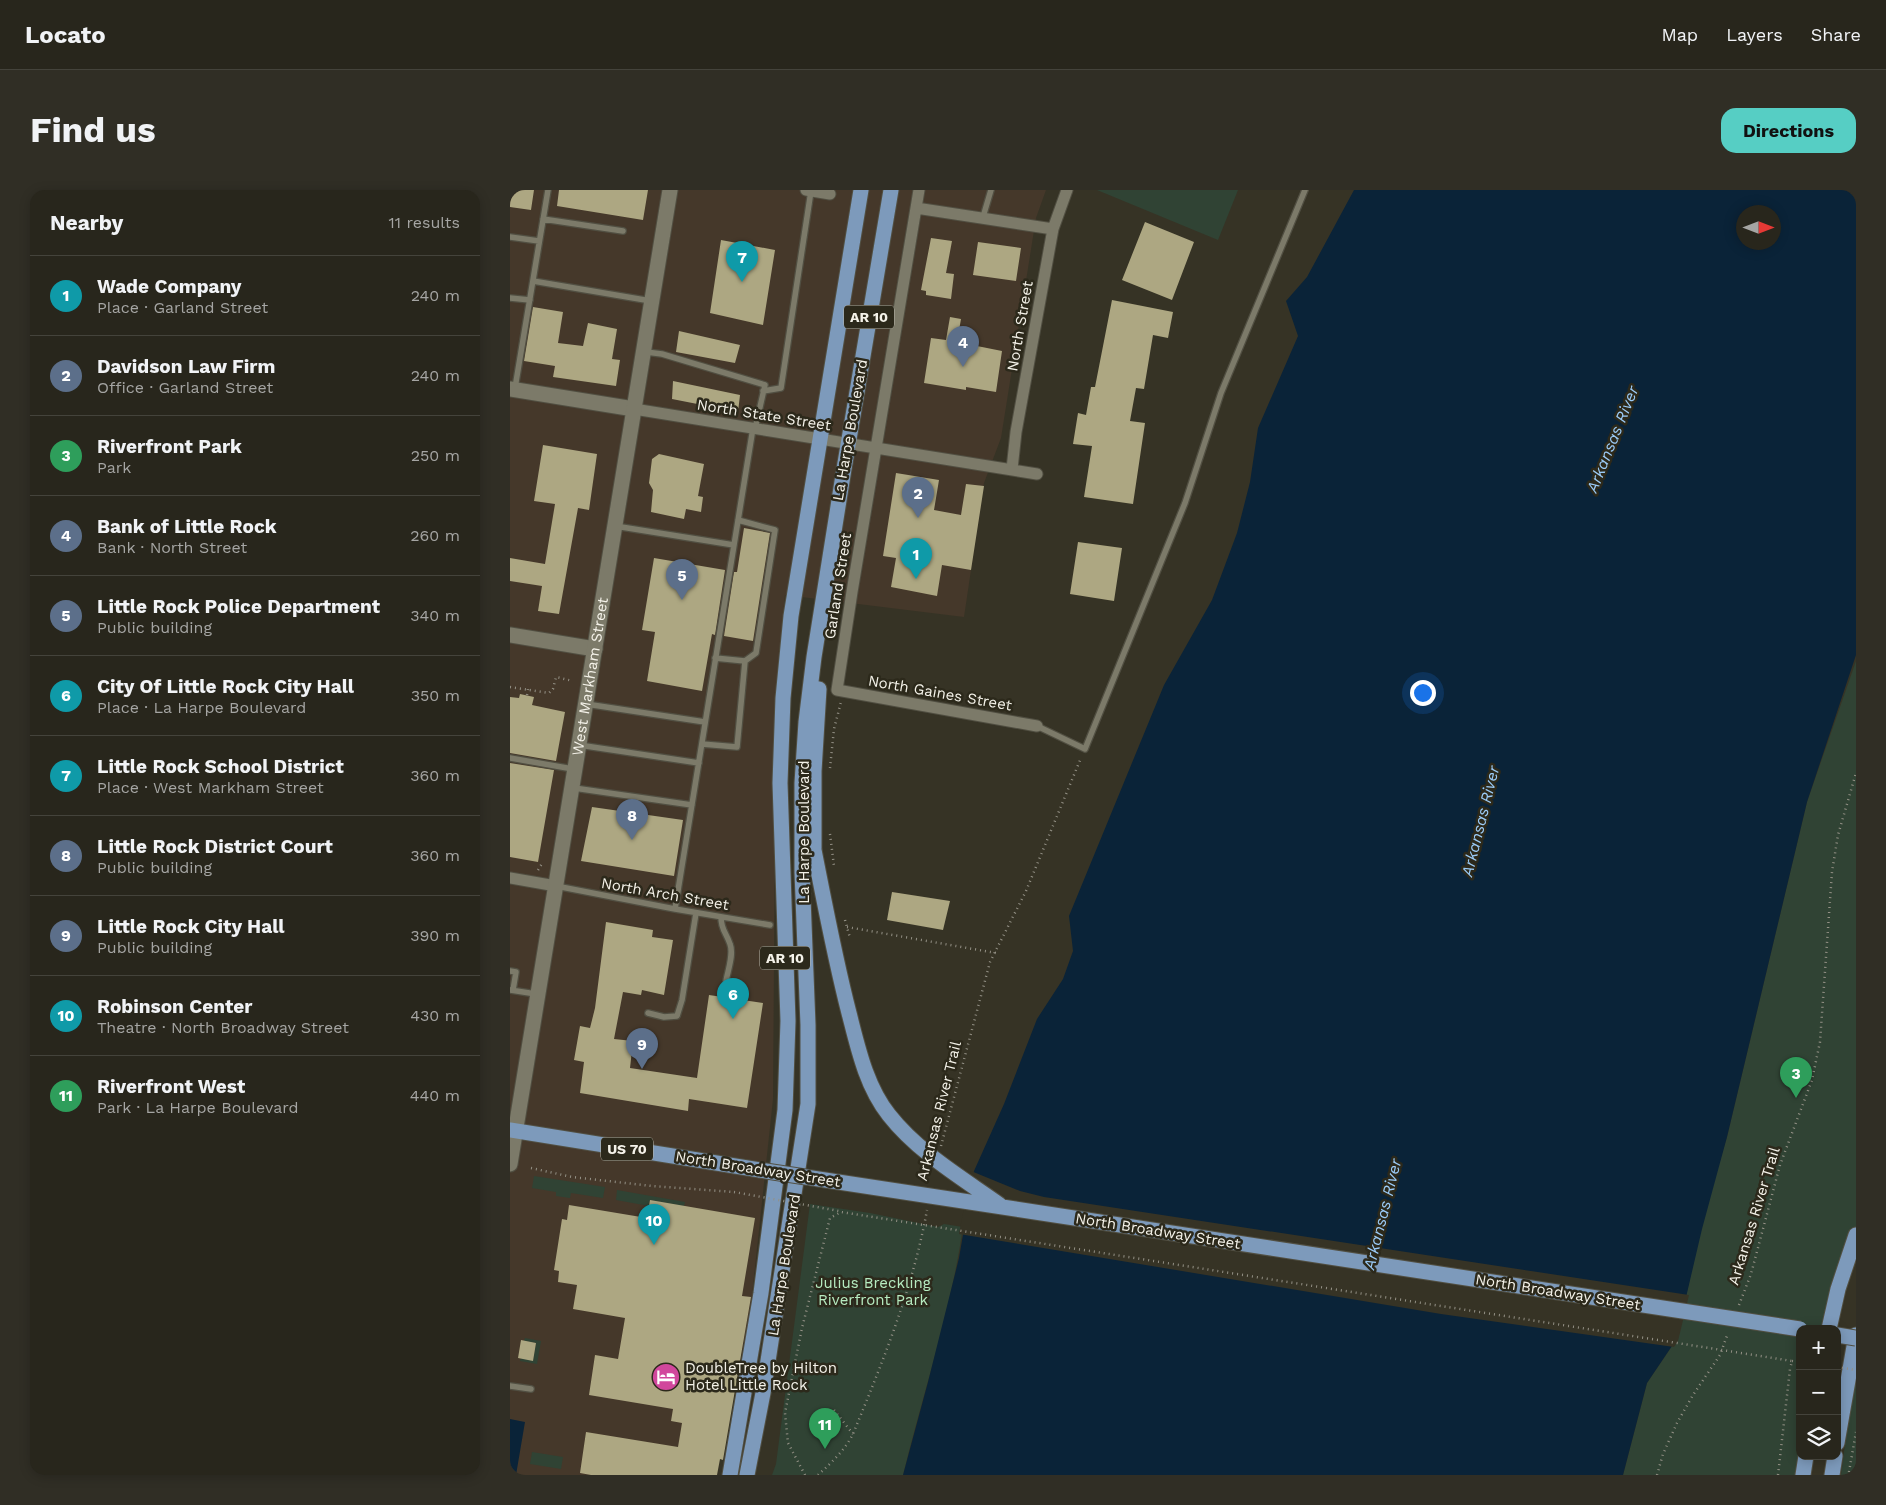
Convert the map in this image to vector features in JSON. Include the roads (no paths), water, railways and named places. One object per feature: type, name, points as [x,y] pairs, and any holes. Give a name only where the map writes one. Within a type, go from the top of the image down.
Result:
[{"type":"main road","name":"La Harpe Boulevard","points":[[730,1475],[761,1293],[785,1110],[788,1021],[780,783],[782,698],[791,616],[861,190]]},
{"type":"main road","name":"La Harpe Boulevard","points":[[747,1475],[764,1393],[808,1104],[809,1068],[802,872],[802,783],[806,722],[819,623],[891,190]]},
{"type":"main road","points":[[819,623],[818,716],[814,771],[814,850],[839,972],[859,1053],[871,1086],[888,1114],[912,1140],[948,1169],[1004,1208]]},
{"type":"main road","name":"North Broadway Street","points":[[513,1131],[1796,1329]]},
{"type":"main road","points":[[1830,1325],[1838,1289],[1856,1235]]},
{"type":"main road","points":[[1841,1335],[1856,1336],[1849,1392],[1841,1425]]},
{"type":"main road","points":[[1803,1475],[1805,1460]]},
{"type":"main road","points":[[1832,1475],[1834,1460]]},
{"type":"street","name":"West Markham Street","points":[[510,1164],[513,1131],[538,994],[670,190]]},
{"type":"street","points":[[809,190],[830,194]]},
{"type":"street","name":"Garland Street","points":[[841,691],[876,447],[919,190]]},
{"type":"street","name":"North Street","points":[[1012,469],[1016,432],[1053,229],[1067,190]]},
{"type":"street","points":[[916,208],[1053,229]]},
{"type":"street","points":[[512,389],[634,409]]},
{"type":"street","name":"North State Street","points":[[634,409],[1037,474]]},
{"type":"street","points":[[510,635],[595,649]]},
{"type":"street","name":"North Gaines Street","points":[[841,691],[1037,726]]},
{"type":"street","points":[[510,878],[556,886]]},
{"type":"lane","points":[[512,389],[530,300],[548,190]]},
{"type":"lane","points":[[763,391],[781,388],[809,190]]},
{"type":"lane","points":[[983,217],[991,190]]},
{"type":"lane","points":[[1037,726],[1085,749],[1185,503],[1221,393],[1304,190]]},
{"type":"lane","points":[[543,219],[623,231]]},
{"type":"lane","points":[[510,237],[539,241]]},
{"type":"lane","points":[[532,282],[652,301]]},
{"type":"lane","points":[[510,298],[530,300]]},
{"type":"lane","points":[[644,351],[662,354],[765,384],[754,428],[738,520],[675,909]]},
{"type":"lane","points":[[716,658],[745,661],[756,653],[775,530],[738,520]]},
{"type":"lane","points":[[615,526],[734,545]]},
{"type":"lane","points":[[702,744],[737,747],[745,661]]},
{"type":"lane","points":[[585,704],[705,722]]},
{"type":"lane","points":[[579,745],[698,763]]},
{"type":"lane","points":[[510,758],[575,769]]},
{"type":"lane","points":[[572,787],[692,805]]},
{"type":"lane","name":"North Arch Street","points":[[556,886],[770,925]]},
{"type":"lane","points":[[648,1013],[664,1017],[676,1016],[682,1000],[696,913]]},
{"type":"lane","points":[[721,917],[721,928],[731,945],[726,981]]},
{"type":"lane","points":[[510,971],[516,972],[511,990],[538,994]]},
{"type":"lane","points":[[510,1386],[531,1390]]},
{"type":"water","name":"Arkansas River","points":[[1354,190],[1856,190],[1856,655],[1807,802],[1727,1137],[1702,1229],[1676,1340],[1647,1383],[1623,1475],[903,1475],[959,1258],[974,1171],[1004,1104],[1037,1019],[1063,979],[1073,951],[1069,916],[1164,685],[1212,600],[1237,533],[1250,482],[1258,428],[1298,336],[1286,301],[1307,277]]},
{"type":"water","points":[[510,1419],[525,1422],[516,1475],[510,1475]]},
{"type":"place","name":"Little Rock School District","points":[[742,282]]},
{"type":"place","name":"Bank of Little Rock","points":[[963,367]]},
{"type":"place","name":"Davidson Law Firm","points":[[918,518]]},
{"type":"place","name":"Wade Company","points":[[916,579]]},
{"type":"place","name":"Little Rock Police Department","points":[[682,600]]},
{"type":"place","name":"Little Rock District Court","points":[[632,840]]},
{"type":"place","name":"City Of Little Rock City Hall","points":[[733,1019]]},
{"type":"place","name":"Little Rock City Hall","points":[[642,1069]]},
{"type":"place","name":"Riverfront Park","points":[[1796,1098]]},
{"type":"place","name":"Robinson Center","points":[[654,1245]]},
{"type":"place","name":"DoubleTree by Hilton Hotel Little Rock","points":[[666,1377]]},
{"type":"place","name":"Riverfront West","points":[[825,1449]]},
{"type":"park label","name":"Julius Breckling Riverfront Park","points":[[873,1292]]}]
